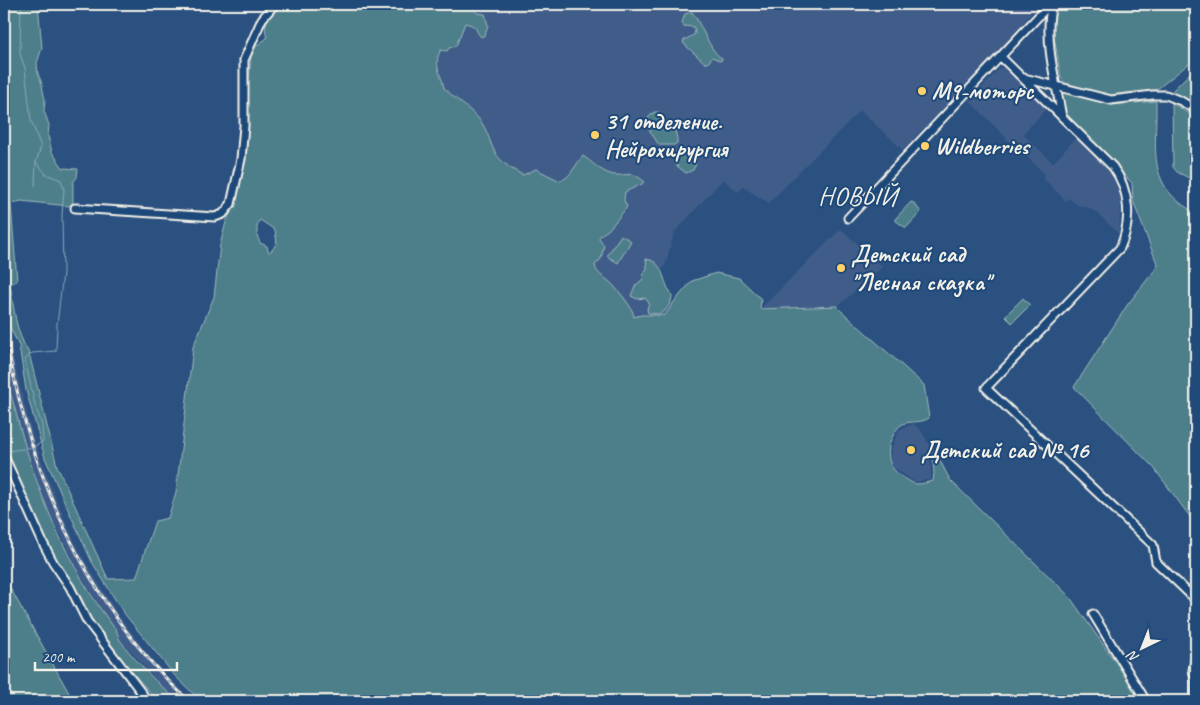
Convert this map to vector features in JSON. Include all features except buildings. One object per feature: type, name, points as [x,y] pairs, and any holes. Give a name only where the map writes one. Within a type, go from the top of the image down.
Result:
[{"type":"street","points":[[75,208],[215,218],[228,210],[243,144],[244,60],[262,19],[275,4]]},
{"type":"street","points":[[848,218],[1051,4]]},
{"type":"street","points":[[1051,4],[1049,38],[1062,117]]},
{"type":"street","points":[[1001,57],[1113,167],[1123,183],[1128,211],[1125,234],[1119,249],[986,388],[1153,545],[1156,562],[1196,600]]},
{"type":"street","points":[[1023,78],[1111,100],[1166,95],[1181,100],[1196,110]]},
{"type":"street","points":[[4,456],[16,480],[23,502],[53,562],[70,587],[88,621],[144,696]]},
{"type":"street","points":[[1093,614],[1146,701]]},
{"type":"street","points":[[1195,701],[1196,684],[1193,670],[1196,654]]},
{"type":"shaded area","points":[[374,4],[1039,4],[1005,44],[903,150],[860,110],[769,203],[743,187],[738,192],[723,179],[674,233],[665,266],[651,281],[674,302],[665,315],[640,341]]},
{"type":"shaded area","points":[[1002,67],[1047,108],[1023,134],[1053,163],[1076,138],[1112,174],[1121,200],[1119,234],[1089,208],[1077,205],[1069,198],[1066,201],[1042,177],[1045,174],[1017,147],[1014,149],[1009,144],[1010,142],[970,101]]},
{"type":"shaded area","name":"Детский сад \"Лесная сказка\"","points":[[841,229],[882,267],[838,306],[760,309]]},
{"type":"shaded area","points":[[4,288],[13,356],[33,437],[67,525],[80,553],[118,615],[158,668],[193,701],[178,701],[167,692],[120,639],[77,569],[46,504],[23,440],[5,373]]},
{"type":"shaded area","name":"Детский сад № 16","points":[[913,424],[920,429],[930,446],[931,479],[915,482],[893,467],[890,455],[899,430]]},
{"type":"green space","points":[[4,4],[38,4],[42,48],[37,63],[45,100],[44,111],[49,125],[48,136],[52,152],[63,168],[78,169],[77,177],[73,183],[73,202],[69,206],[21,201],[11,204],[17,281],[10,284],[14,311],[24,345],[29,353],[57,466],[108,579],[136,578],[155,521],[168,518],[176,492],[193,347],[214,297],[220,245],[226,222],[233,208],[247,149],[248,88],[251,57],[256,46],[267,38],[266,23],[268,19],[282,4],[469,4],[477,13],[485,14],[488,25],[485,35],[481,37],[474,27],[465,23],[456,46],[449,48],[447,51],[441,50],[438,55],[438,69],[444,88],[479,119],[496,154],[502,161],[523,175],[536,169],[560,181],[570,173],[583,156],[610,174],[632,175],[644,181],[642,184],[625,192],[624,200],[627,207],[608,230],[600,236],[599,238],[604,245],[601,259],[595,265],[600,274],[626,300],[634,317],[641,315],[665,315],[692,281],[716,273],[739,278],[761,299],[760,309],[838,306],[924,385],[929,418],[904,424],[897,429],[890,443],[889,450],[890,464],[894,470],[899,475],[917,484],[933,481],[933,447],[950,480],[1069,596],[1143,701],[201,701],[175,676],[123,612],[92,562],[45,458],[26,390],[19,346],[8,323],[4,288]],"holes":[[[260,220],[275,230],[277,244],[270,252],[267,246],[260,243],[257,231],[258,222]]]},
{"type":"green space","points":[[1059,4],[1196,4],[1196,58],[1156,90],[1112,95],[1065,83],[1061,78],[1052,24]]},
{"type":"green space","points":[[692,12],[710,45],[722,58],[721,61],[712,57],[708,63],[705,63],[684,44],[683,41],[695,34],[694,27],[684,26],[682,23],[685,14]]},
{"type":"green space","points":[[1196,67],[1196,106],[1171,92]]},
{"type":"green space","points":[[1062,93],[1112,105],[1156,101],[1156,151],[1157,166],[1161,179],[1168,191],[1196,213],[1196,525],[1154,468],[1074,387],[1128,304],[1158,266],[1133,201],[1132,183],[1066,116]]},
{"type":"green space","points":[[1172,103],[1196,118],[1196,175],[1193,180],[1177,172],[1173,167]]},
{"type":"green space","points":[[654,112],[658,112],[666,121],[675,126],[677,143],[674,145],[659,145],[644,122]]},
{"type":"green space","points":[[680,148],[691,156],[696,164],[693,170],[686,173],[677,166],[672,156]]},
{"type":"green space","points":[[911,202],[921,212],[906,228],[895,219]]},
{"type":"green space","points":[[621,235],[631,241],[618,263],[607,256]]},
{"type":"green space","points":[[646,259],[658,265],[672,295],[665,311],[659,314],[648,313],[649,303],[645,298],[637,299],[631,296],[635,286],[643,279],[644,272],[647,269]]},
{"type":"green space","points":[[1023,298],[1030,305],[1012,323],[1005,316]]},
{"type":"green space","points":[[4,365],[9,389],[33,471],[68,554],[98,606],[116,630],[119,639],[163,688],[178,701],[153,701],[151,694],[128,667],[123,666],[88,619],[67,574],[56,563],[4,454],[4,440],[11,438],[4,432]]},
{"type":"green space","points":[[4,577],[69,693],[78,701],[4,701]]},
{"type":"waterway","points":[[21,4],[20,54],[25,68],[31,120],[41,147],[36,162],[35,186]]},
{"type":"waterway","points":[[4,452],[29,448],[43,441],[42,425],[35,405],[25,360],[32,353],[56,351],[63,273],[62,215],[64,189],[61,180],[46,174],[36,162]]},
{"type":"railway","points":[[4,323],[14,376],[27,428],[44,479],[65,528],[89,576],[118,620],[151,662],[189,701]]},
{"type":"place","name":"М9-моторс","points":[[922,91]]},
{"type":"place","name":"31 отделение. Нейрохирургия","points":[[595,135]]},
{"type":"place","name":"Wildberries","points":[[925,146]]},
{"type":"place","name":"Детский сад \"Лесная сказка\"","points":[[841,268]]},
{"type":"place","name":"Детский сад № 16","points":[[911,450]]},
{"type":"district","name":"НОВЫЙ","points":[[858,196]]}]
